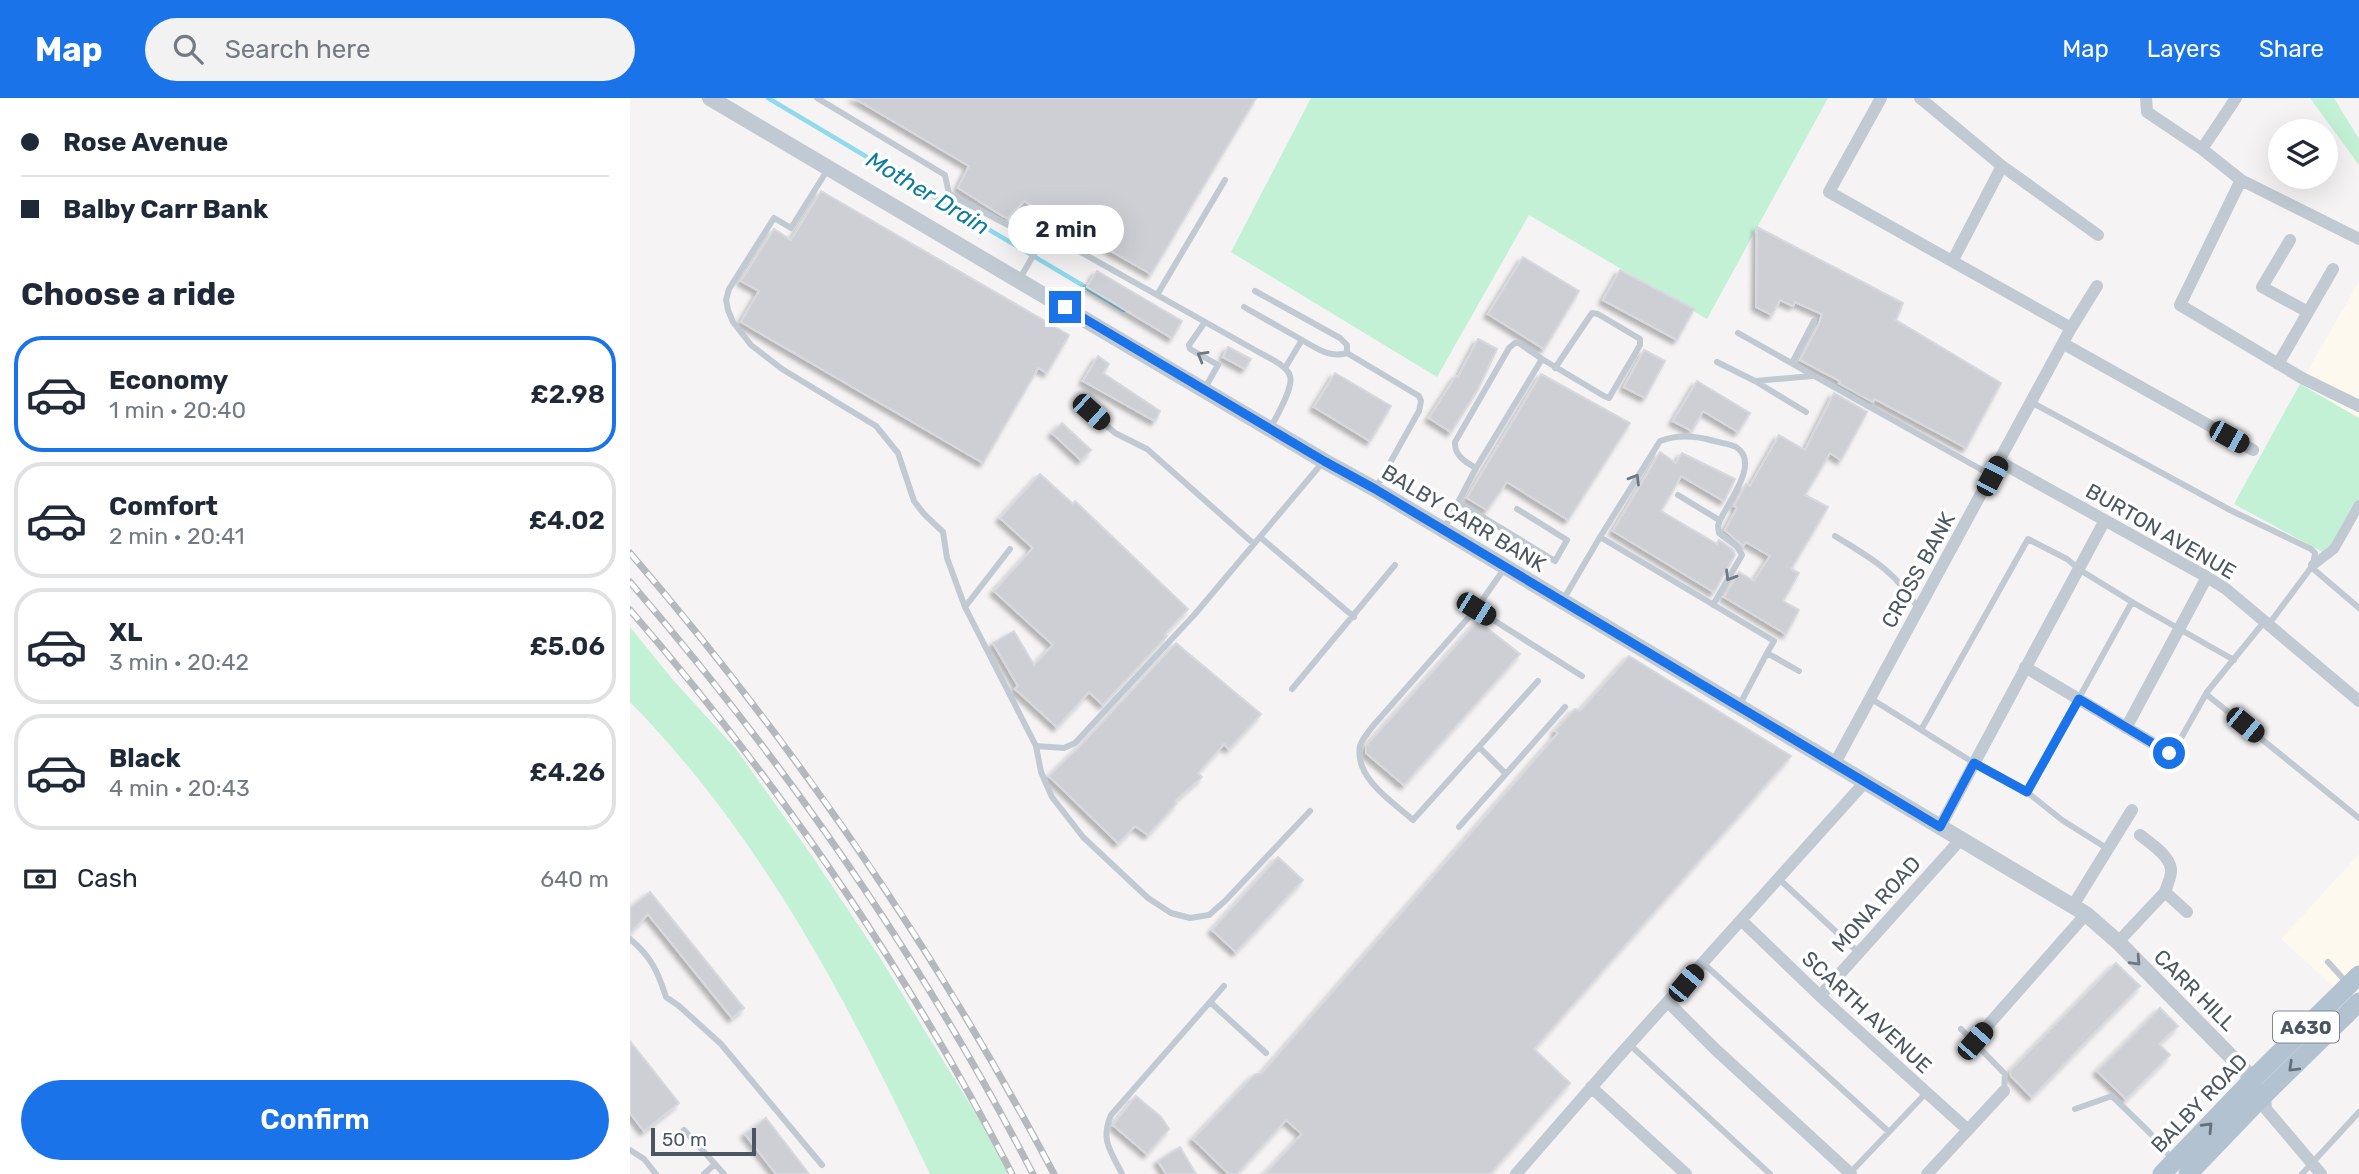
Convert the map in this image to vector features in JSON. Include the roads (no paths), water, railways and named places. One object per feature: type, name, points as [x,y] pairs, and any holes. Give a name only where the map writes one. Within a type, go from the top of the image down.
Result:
[{"type":"main road","name":"BALBY ROAD","points":[[2175,1170],[2257,1093],[2356,988]]},
{"type":"street","points":[[1881,98],[1829,192],[2071,328]]},
{"type":"street","points":[[1920,98],[2002,166],[2098,235]]},
{"type":"street","points":[[2146,98],[2147,112],[2202,149],[2241,180],[2359,239]]},
{"type":"street","points":[[2202,149],[2236,98]]},
{"type":"street","name":"BALBY CARR BANK","points":[[716,99],[1835,763],[2079,911]]},
{"type":"street","points":[[1953,260],[2002,166]]},
{"type":"street","points":[[2241,180],[2180,305],[2302,378],[2359,405]]},
{"type":"street","points":[[2290,240],[2262,287],[2308,312]]},
{"type":"street","points":[[2278,364],[2333,269]]},
{"type":"street","name":"CROSS BANK","points":[[1835,763],[2071,328],[2097,286]]},
{"type":"street","points":[[2063,345],[2253,450]]},
{"type":"street","name":"BURTON AVENUE","points":[[2000,462],[2207,577],[2267,622],[2359,701]]},
{"type":"street","points":[[2312,566],[2334,549],[2359,505]]},
{"type":"street","points":[[1940,827],[2105,520]]},
{"type":"street","points":[[2126,729],[2207,577]]},
{"type":"street","points":[[2025,667],[2169,753]]},
{"type":"street","points":[[1517,1174],[1591,1087],[1865,782]]},
{"type":"street","points":[[1975,1041],[2079,911],[2108,849],[2132,810]]},
{"type":"street","points":[[2118,942],[2165,892],[2171,873],[2170,865],[2161,853],[2140,835]]},
{"type":"street","name":"MONA ROAD","points":[[1820,996],[1961,839]]},
{"type":"street","points":[[2165,892],[2186,912]]},
{"type":"street","name":"CARR HILL","points":[[2079,911],[2118,942],[2257,1093]]},
{"type":"street","name":"SCARTH AVENUE","points":[[1742,921],[1820,996],[1968,1130]]},
{"type":"street","points":[[1669,1003],[1715,1049],[1851,1173]]},
{"type":"street","points":[[1591,1087],[1686,1174]]},
{"type":"street","points":[[1927,1174],[2004,1091]]},
{"type":"street","points":[[2257,1093],[2280,1127],[2321,1174]]},
{"type":"lane","points":[[817,98],[944,175],[949,194],[1039,246]]},
{"type":"lane","points":[[829,167],[791,228],[774,218],[729,289],[726,300],[728,310],[733,322],[751,345],[782,369],[876,426],[890,440],[898,453],[914,501],[943,532],[947,558],[965,607],[1036,747],[1041,772],[1052,797],[1083,837],[1148,898],[1171,913],[1190,918],[1209,915],[1310,811]]},
{"type":"lane","points":[[1157,295],[1225,180]]},
{"type":"lane","points":[[1018,280],[1039,246],[1049,238],[1061,241],[1285,369],[1291,376],[1290,386],[1270,429]]},
{"type":"lane","points":[[1255,291],[1340,338],[1347,345],[1347,353]]},
{"type":"lane","points":[[1244,307],[1327,355],[1347,353],[1419,396],[1419,411],[1375,489]]},
{"type":"lane","points":[[1476,468],[1458,454],[1455,442],[1515,342],[1555,368],[1609,398],[1640,345],[1640,338],[1592,313],[1555,368]]},
{"type":"lane","points":[[1792,363],[1814,321]]},
{"type":"lane","points":[[1204,390],[1218,365],[1190,349],[1189,345],[1205,322]]},
{"type":"lane","points":[[1738,333],[1992,476]]},
{"type":"lane","points":[[1285,369],[1302,340]]},
{"type":"lane","points":[[1443,531],[1497,430],[1542,359]]},
{"type":"lane","points":[[1717,362],[1806,412]]},
{"type":"lane","points":[[1755,381],[1815,376]]},
{"type":"lane","points":[[2031,402],[2315,553],[2312,566],[2206,694],[2176,747],[2169,753]]},
{"type":"lane","points":[[1091,412],[1115,433],[1147,449],[1254,544]]},
{"type":"lane","points":[[1562,601],[1654,447],[1660,440],[1675,436],[1704,438],[1737,448],[1742,455],[1744,476],[1719,520],[1719,533],[1737,545],[1742,555],[1713,605]]},
{"type":"lane","points":[[1036,747],[1064,748],[1075,743],[1195,614],[1324,461]]},
{"type":"lane","points":[[1678,495],[1719,520]]},
{"type":"lane","points":[[1458,502],[1555,561],[1567,540],[1517,509]]},
{"type":"lane","points":[[1835,536],[1884,566],[1919,610]]},
{"type":"lane","points":[[1260,537],[1354,617]]},
{"type":"lane","points":[[1601,537],[1774,641],[1739,706]]},
{"type":"lane","points":[[1921,730],[2028,539],[2067,559],[2132,602],[2234,660]]},
{"type":"lane","points":[[965,607],[1010,549]]},
{"type":"lane","points":[[1292,689],[1395,565]]},
{"type":"lane","points":[[2312,566],[2359,608]]},
{"type":"lane","points":[[1505,568],[1476,609],[1372,727],[1361,743],[1359,757],[1362,769],[1369,779],[1413,820],[1538,681]]},
{"type":"lane","points":[[2027,792],[2132,602]]},
{"type":"lane","points":[[1476,609],[1582,676]]},
{"type":"lane","points":[[1767,653],[1799,671]]},
{"type":"lane","points":[[2206,694],[2359,818]]},
{"type":"lane","points":[[1870,698],[1974,763],[2027,792],[2062,820],[2108,849]]},
{"type":"lane","points":[[1459,827],[1565,707]]},
{"type":"lane","points":[[1479,747],[1506,774]]},
{"type":"lane","points":[[1779,879],[1858,952]]},
{"type":"lane","points":[[630,939],[642,949],[657,970],[666,997],[721,1044],[822,1165]]},
{"type":"lane","points":[[2328,962],[2356,988]]},
{"type":"lane","points":[[1703,963],[1888,1131]]},
{"type":"lane","points":[[1122,1174],[1105,1138],[1111,1115],[1224,986]]},
{"type":"lane","points":[[1210,1002],[1266,1053]]},
{"type":"lane","points":[[1961,1029],[2005,1074],[2004,1091]]},
{"type":"lane","points":[[1630,1044],[1770,1174]]},
{"type":"lane","points":[[1851,1173],[1926,1093]]},
{"type":"lane","points":[[2075,1109],[2112,1096],[2149,1132],[2175,1170]]},
{"type":"lane","points":[[2302,1174],[2359,1112]]},
{"type":"lane","points":[[684,1130],[724,1174]]},
{"type":"lane","points":[[630,1150],[644,1159],[656,1174]]},
{"type":"lane","points":[[704,1174],[715,1164]]},
{"type":"waterway","name":"Mother Drain","points":[[768,98],[1124,310]]},
{"type":"railway","points":[[630,553],[750,700],[860,852],[961,1009],[1054,1174]]},
{"type":"railway","points":[[630,582],[743,721],[849,866],[946,1017],[1033,1174]]},
{"type":"railway","points":[[630,610],[738,742],[838,881],[929,1025],[1012,1174]]}]
